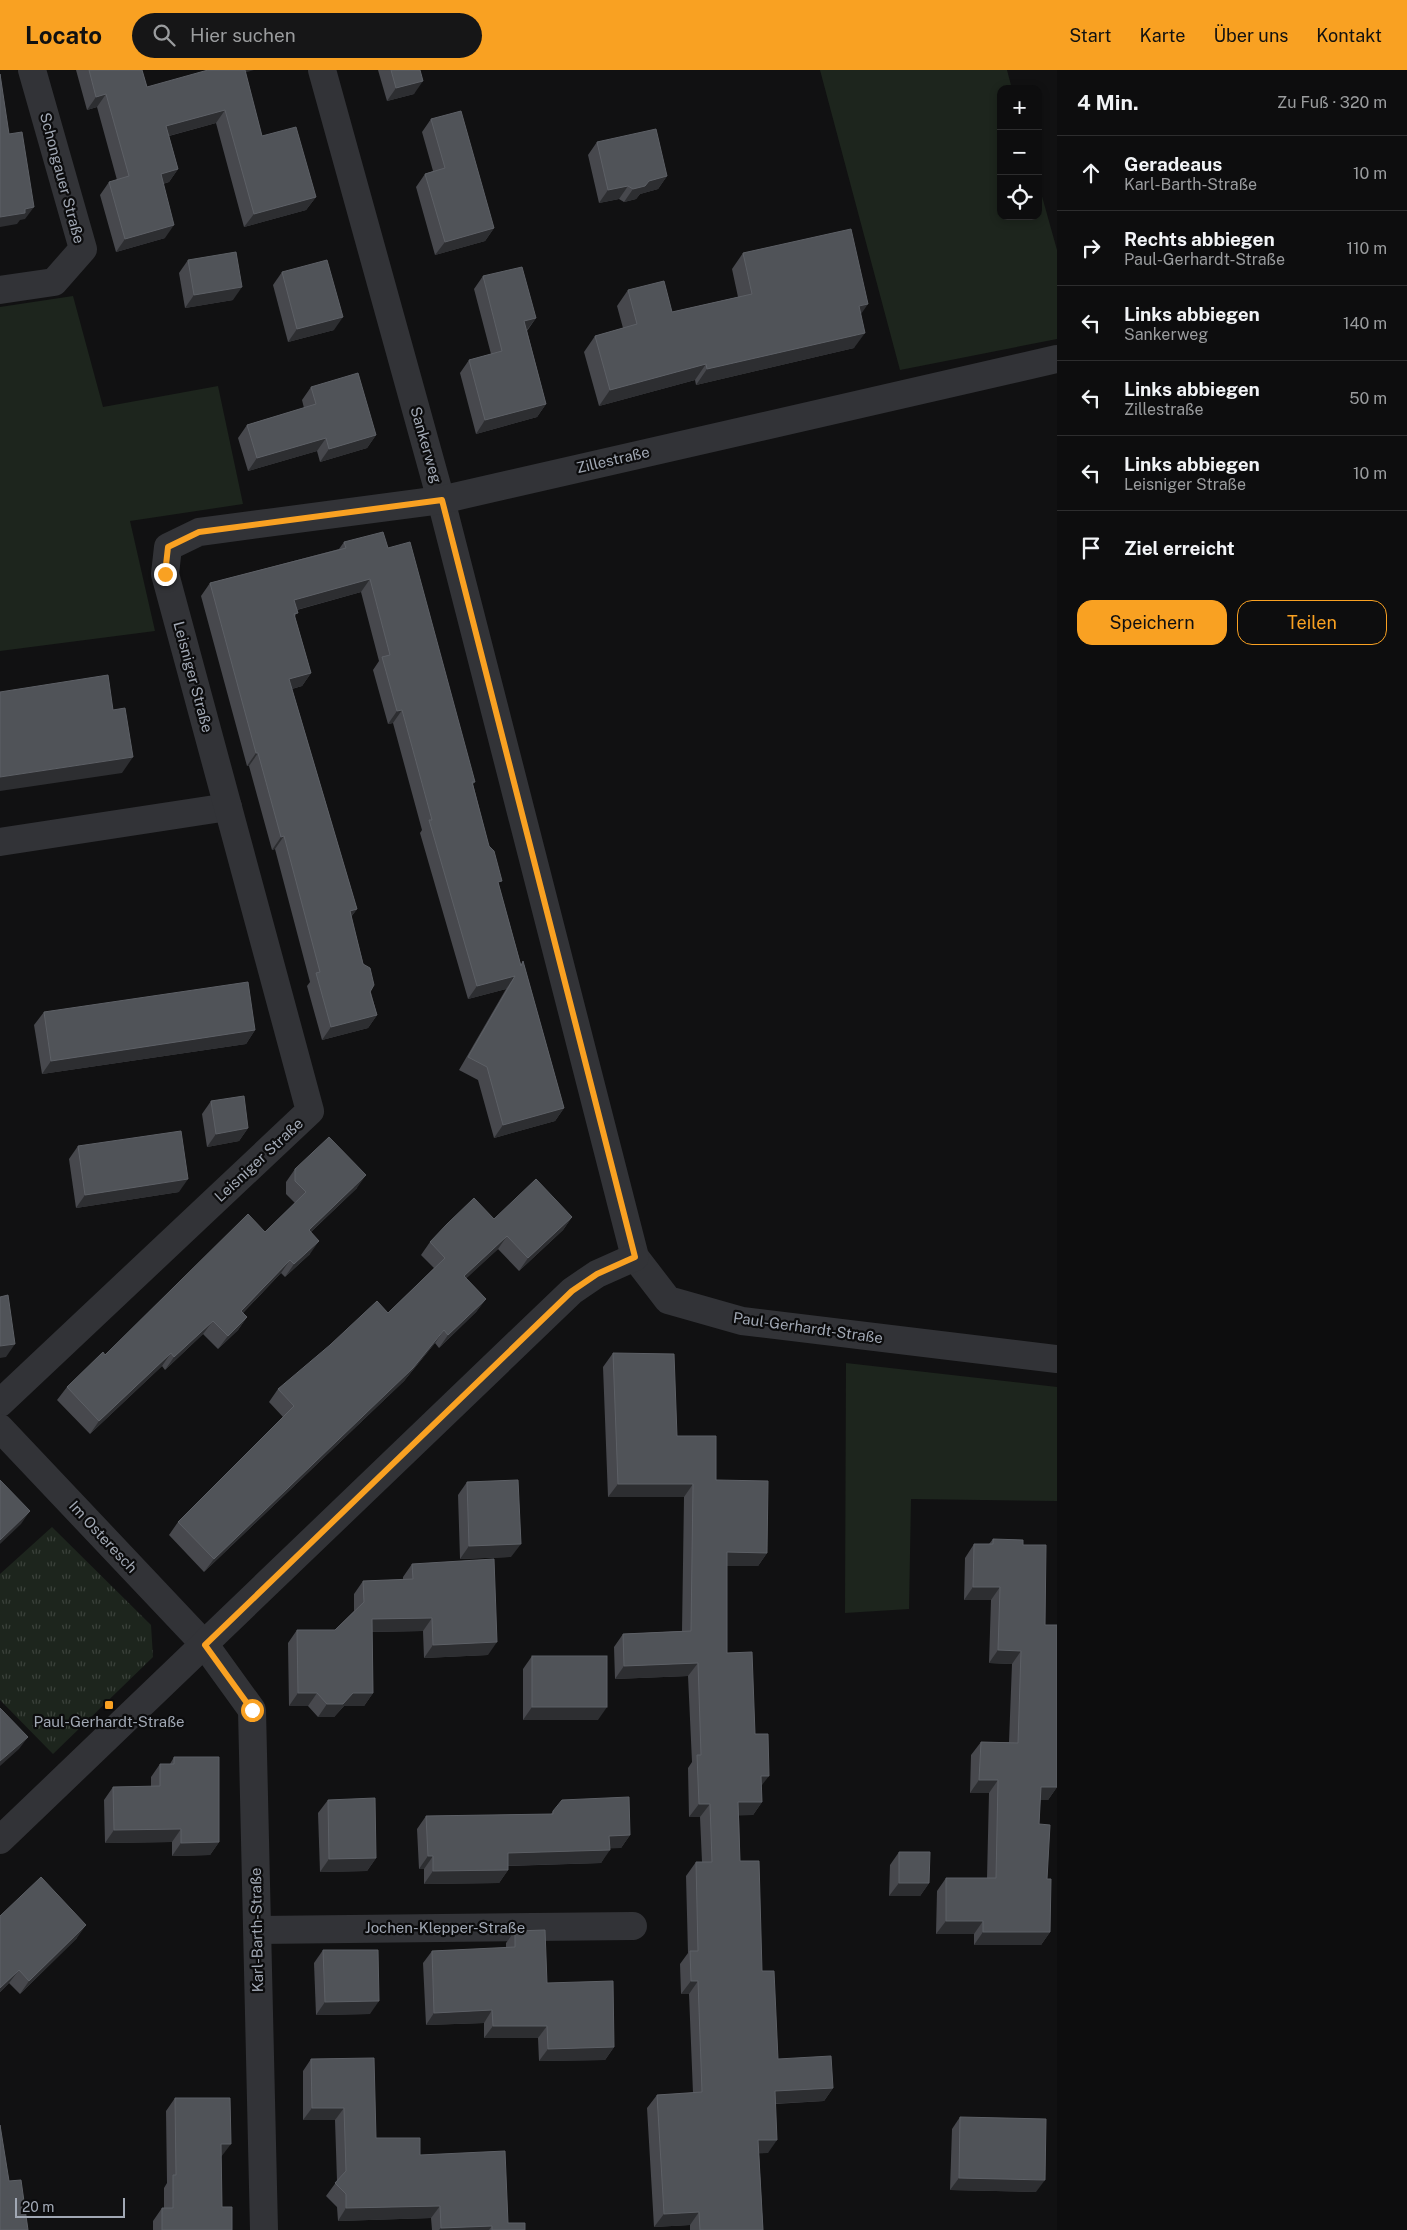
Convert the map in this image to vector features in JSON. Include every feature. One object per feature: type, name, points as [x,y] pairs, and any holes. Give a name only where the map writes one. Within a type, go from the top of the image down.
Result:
[{"type":"street","name":"Schongauer Straße","points":[[0,290],[54,282],[83,249],[32,70]]},
{"type":"street","name":"Sankerweg","points":[[322,70],[442,500],[635,1257]]},
{"type":"street","name":"Zillestraße","points":[[168,547],[199,532],[442,500],[1057,358]]},
{"type":"street","name":"Leisniger Straße","points":[[0,1403],[310,1112],[165,574],[168,547]]},
{"type":"street","points":[[0,842],[228,807]]},
{"type":"street","name":"Paul-Gerhardt-Straße","points":[[635,1257],[668,1300],[742,1321],[1057,1358]]},
{"type":"street","points":[[0,1840],[572,1291],[597,1274],[635,1257]]},
{"type":"street","name":"Im Osteresch","points":[[0,1428],[205,1645]]},
{"type":"street","name":"Karl-Barth-Straße","points":[[205,1645],[252,1710],[264,2230]]},
{"type":"street","name":"Jochen-Klepper-Straße","points":[[258,1930],[633,1926]]},
{"type":"green space","points":[[820,70],[1007,70],[1011,85],[997,85],[997,220],[1042,220],[1042,196],[1057,250],[1057,339],[900,370]]},
{"type":"green space","points":[[73,296],[103,407],[218,386],[243,504],[130,521],[155,631],[0,651],[0,307]]},
{"type":"green space","points":[[846,1363],[1057,1387],[1057,1501],[911,1499],[909,1609],[845,1613]]},
{"type":"green space","points":[[52,1527],[151,1625],[153,1657],[53,1754],[0,1700],[0,1574]]},
{"type":"building","points":[[89,70],[142,70],[147,87],[208,70],[245,70],[262,136],[296,127],[316,197],[254,214],[225,110],[166,126],[178,169],[161,174],[174,225],[125,239],[109,182],[129,176],[106,94],[96,97]]},
{"type":"building","points":[[391,70],[420,70],[423,81],[396,88]]},
{"type":"building","points":[[0,74],[9,134],[22,132],[34,207],[25,209],[25,213],[0,217]]},
{"type":"building","points":[[461,111],[494,228],[445,242],[425,174],[445,168],[431,119]]},
{"type":"building","points":[[656,129],[667,176],[649,181],[645,186],[633,189],[628,186],[608,190],[597,142]]},
{"type":"building","points":[[851,229],[868,304],[859,306],[865,333],[707,369],[706,364],[610,390],[595,336],[637,324],[628,290],[664,281],[672,312],[752,294],[743,253]]},
{"type":"building","points":[[236,252],[242,287],[194,295],[188,260]]},
{"type":"building","points":[[327,260],[343,317],[297,329],[282,272]]},
{"type":"building","points":[[522,267],[536,318],[524,321],[546,404],[485,420],[469,360],[502,351],[483,276]]},
{"type":"building","points":[[358,373],[376,435],[329,449],[326,438],[257,458],[247,425],[316,404],[311,387]]},
{"type":"building","points":[[383,532],[388,548],[410,542],[475,782],[472,782],[489,846],[494,851],[502,881],[498,882],[521,966],[523,961],[564,1108],[503,1125],[487,1067],[468,1057],[515,976],[477,986],[429,820],[432,820],[402,710],[397,711],[382,657],[390,655],[370,579],[294,600],[298,613],[294,614],[311,673],[289,679],[357,909],[350,911],[363,964],[370,968],[374,985],[370,992],[377,1015],[331,1027],[316,973],[320,972],[284,836],[281,837],[258,753],[256,753],[210,583],[346,548],[344,542]]},
{"type":"building","points":[[108,675],[113,710],[125,708],[133,757],[0,777],[0,692]]},
{"type":"building","points":[[248,982],[255,1030],[51,1061],[44,1012]]},
{"type":"building","points":[[244,1096],[248,1128],[216,1134],[211,1101]]},
{"type":"building","points":[[181,1131],[188,1179],[85,1195],[78,1146]]},
{"type":"building","points":[[329,1137],[366,1175],[309,1230],[319,1241],[294,1264],[290,1260],[241,1311],[247,1317],[228,1336],[213,1321],[174,1357],[171,1353],[99,1421],[67,1387],[103,1352],[105,1355],[248,1214],[265,1232],[306,1192],[295,1181],[295,1169]]},
{"type":"building","points":[[536,1179],[572,1217],[528,1258],[507,1236],[464,1276],[486,1299],[448,1335],[444,1330],[413,1368],[214,1559],[178,1522],[294,1406],[278,1389],[330,1345],[377,1301],[388,1313],[445,1258],[430,1242],[474,1198],[494,1219]]},
{"type":"building","points":[[8,1295],[15,1344],[0,1346],[0,1297]]},
{"type":"building","points":[[613,1353],[674,1354],[677,1436],[716,1436],[716,1480],[768,1481],[767,1553],[727,1552],[727,1653],[752,1652],[755,1734],[768,1734],[769,1776],[761,1776],[762,1802],[738,1802],[740,1861],[759,1861],[762,1971],[774,1971],[778,2059],[831,2056],[833,2088],[775,2091],[777,2140],[758,2140],[763,2230],[700,2230],[699,2212],[664,2214],[657,2095],[702,2092],[698,1981],[691,1981],[690,1951],[698,1951],[696,1862],[712,1862],[710,1804],[699,1804],[697,1755],[701,1755],[698,1663],[624,1666],[623,1634],[691,1631],[693,1484],[618,1484]]},
{"type":"building","points":[[0,1480],[30,1511],[0,1540]]},
{"type":"building","points":[[518,1480],[521,1544],[469,1546],[467,1482]]},
{"type":"building","points":[[993,1539],[1023,1540],[1023,1545],[1046,1545],[1045,1625],[1057,1625],[1057,1787],[1041,1787],[1039,1824],[1050,1825],[1047,1879],[1051,1879],[1050,1932],[983,1932],[983,1921],[946,1921],[946,1878],[996,1878],[998,1780],[979,1780],[981,1742],[1018,1743],[1021,1651],[998,1650],[1000,1587],[973,1587],[974,1544],[993,1544]]},
{"type":"building","points":[[494,1559],[497,1642],[433,1645],[432,1618],[372,1619],[373,1693],[353,1693],[343,1704],[327,1704],[317,1693],[298,1693],[297,1630],[335,1630],[364,1602],[363,1581],[413,1579],[412,1564]]},
{"type":"building","points":[[532,1656],[607,1656],[607,1707],[532,1707]]},
{"type":"building","points":[[0,1708],[28,1737],[0,1761]]},
{"type":"building","points":[[174,1757],[219,1757],[219,1842],[181,1843],[181,1829],[114,1830],[113,1787],[160,1786],[160,1764],[174,1764]]},
{"type":"building","points":[[629,1797],[630,1835],[609,1836],[610,1850],[508,1853],[508,1870],[433,1871],[433,1856],[428,1856],[426,1816],[553,1814],[553,1811],[562,1800]]},
{"type":"building","points":[[375,1798],[376,1858],[329,1859],[328,1800]]},
{"type":"building","points":[[899,1852],[930,1852],[929,1883],[899,1883]]},
{"type":"building","points":[[41,1877],[86,1925],[29,1981],[19,1970],[0,1988],[0,1916]]},
{"type":"building","points":[[545,1930],[547,1983],[613,1981],[614,2047],[548,2049],[547,2026],[493,2026],[492,2010],[434,2013],[432,1951],[515,1947],[515,1931]]},
{"type":"building","points":[[323,1950],[378,1950],[379,2001],[325,2002]]},
{"type":"building","points":[[374,2058],[376,2138],[420,2138],[420,2155],[505,2151],[508,2223],[525,2223],[525,2230],[492,2230],[492,2226],[441,2228],[440,2206],[346,2208],[346,2194],[335,2183],[346,2171],[344,2108],[312,2108],[311,2059]]},
{"type":"building","points":[[175,2098],[230,2098],[231,2144],[221,2144],[222,2207],[232,2207],[232,2230],[162,2230],[162,2208],[173,2208],[173,2175],[176,2175]]},
{"type":"building","points":[[960,2117],[1046,2119],[1045,2180],[959,2178]]},
{"type":"building","points":[[0,2125],[9,2181],[21,2180],[28,2230],[0,2230]]},
{"type":"place","name":"Paul-Gerhardt-Straße","points":[[109,1705]]},
{"type":"route","points":[[165,574],[168,547],[199,532],[442,500],[635,1257],[597,1274],[572,1291],[205,1645],[252,1710]]}]
